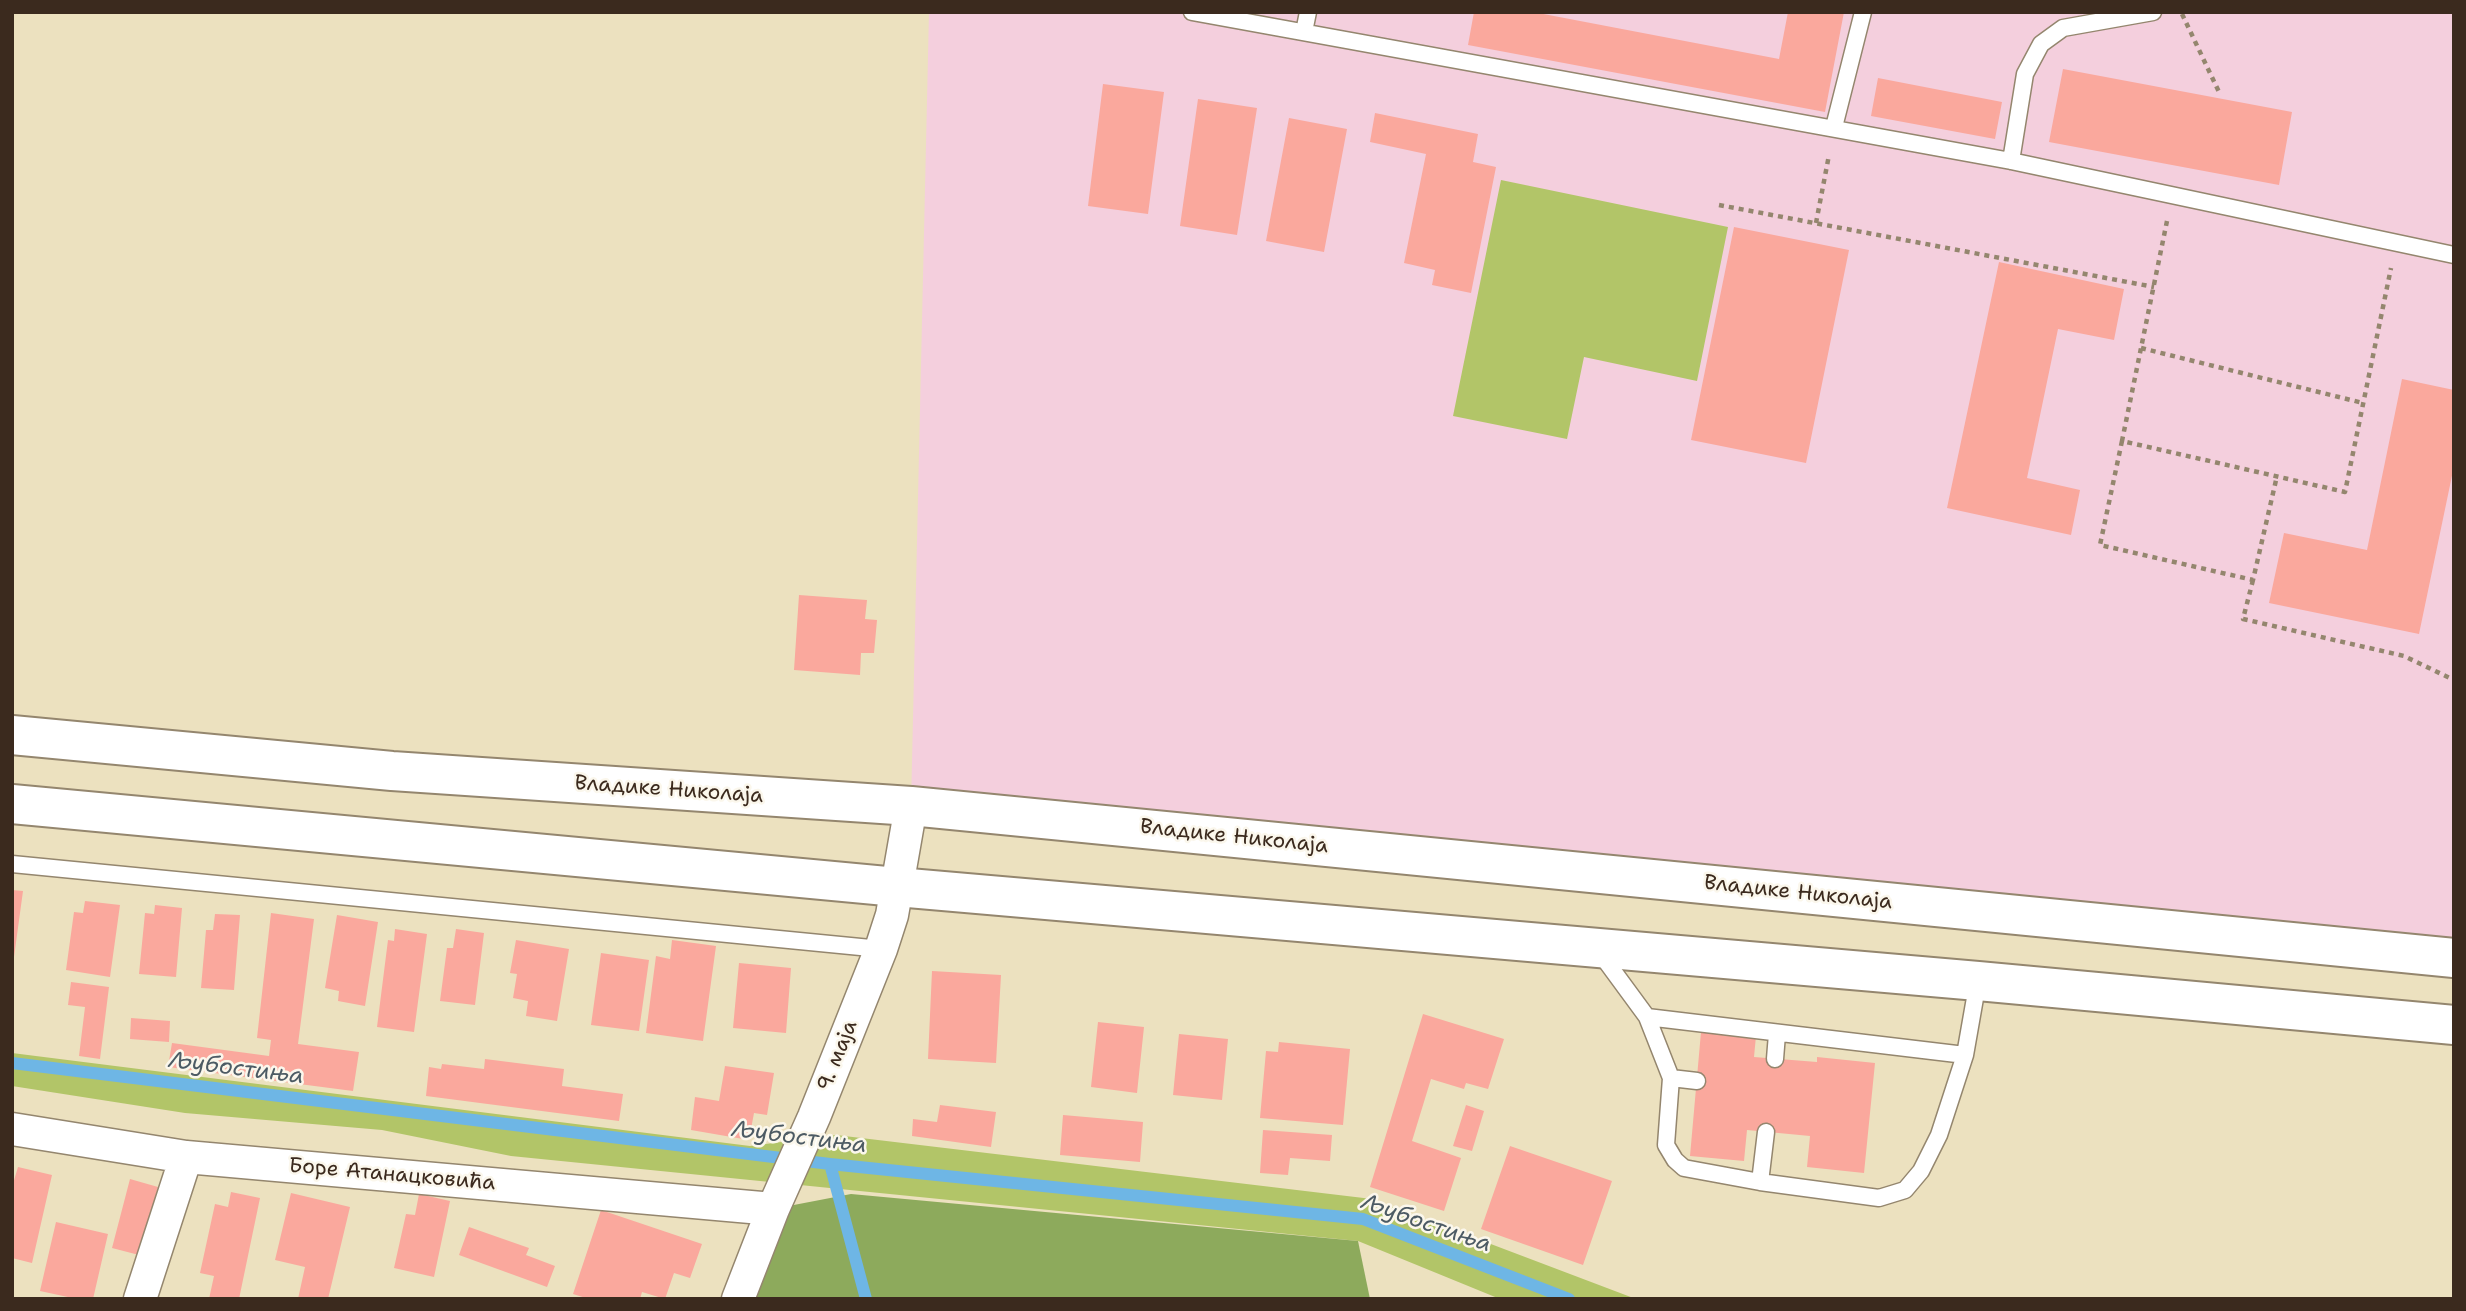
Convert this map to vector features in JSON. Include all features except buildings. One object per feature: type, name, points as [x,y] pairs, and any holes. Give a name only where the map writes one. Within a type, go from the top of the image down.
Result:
[{"type":"main road","name":"Владике Николаја","points":[[12,735],[392,771],[911,806],[2454,958]]},
{"type":"main road","points":[[12,804],[897,887],[2454,1025]]},
{"type":"street","name":"9. маја","points":[[738,1299],[881,949],[892,915],[911,806]]},
{"type":"street","name":"Боре Атанацковића","points":[[12,1129],[186,1157],[773,1209]]},
{"type":"street","points":[[140,1299],[186,1157]]},
{"type":"lane","points":[[1192,12],[2011,161],[2454,255]]},
{"type":"lane","points":[[1304,32],[1308,12]]},
{"type":"lane","points":[[1834,127],[1863,12]]},
{"type":"lane","points":[[2011,161],[2025,74],[2041,44],[2063,27],[2153,12]]},
{"type":"lane","points":[[12,864],[881,949]]},
{"type":"lane","points":[[1597,948],[1647,1017],[1671,1078],[1666,1145],[1675,1160],[1684,1168],[1760,1182],[1879,1198],[1905,1190],[1921,1171],[1939,1135],[1965,1055],[1978,981]]},
{"type":"lane","points":[[1647,1017],[1965,1055]]},
{"type":"lane","points":[[1774,1059],[1777,1034]]},
{"type":"lane","points":[[1671,1078],[1697,1081]]},
{"type":"lane","points":[[1760,1182],[1766,1132]]},
{"type":"path","points":[[2181,12],[2220,92]]},
{"type":"path","points":[[1816,223],[1834,127]]},
{"type":"path","points":[[2173,195],[2100,545],[2253,580]]},
{"type":"path","points":[[1719,205],[2154,287]]},
{"type":"path","points":[[2122,441],[2344,492],[2396,243]]},
{"type":"path","points":[[2141,348],[2363,403]]},
{"type":"path","points":[[2277,477],[2243,619],[2404,656],[2454,680]]},
{"type":"shaded area","points":[[929,12],[2454,12],[2454,958],[911,806]]},
{"type":"green space","points":[[1501,180],[1728,227],[1697,381],[1584,357],[1567,439],[1453,416]]},
{"type":"green space","points":[[12,1053],[750,1146],[836,1135],[1372,1199],[1636,1299],[1500,1299],[1358,1241],[511,1156],[382,1130],[185,1113],[12,1086]]},
{"type":"green space","points":[[851,1194],[1358,1241],[1370,1299],[738,1299],[773,1209]]},
{"type":"waterway","name":"Љубостиња","points":[[12,1063],[830,1164],[1363,1219],[1569,1299]]},
{"type":"waterway","points":[[830,1164],[866,1299]]}]
